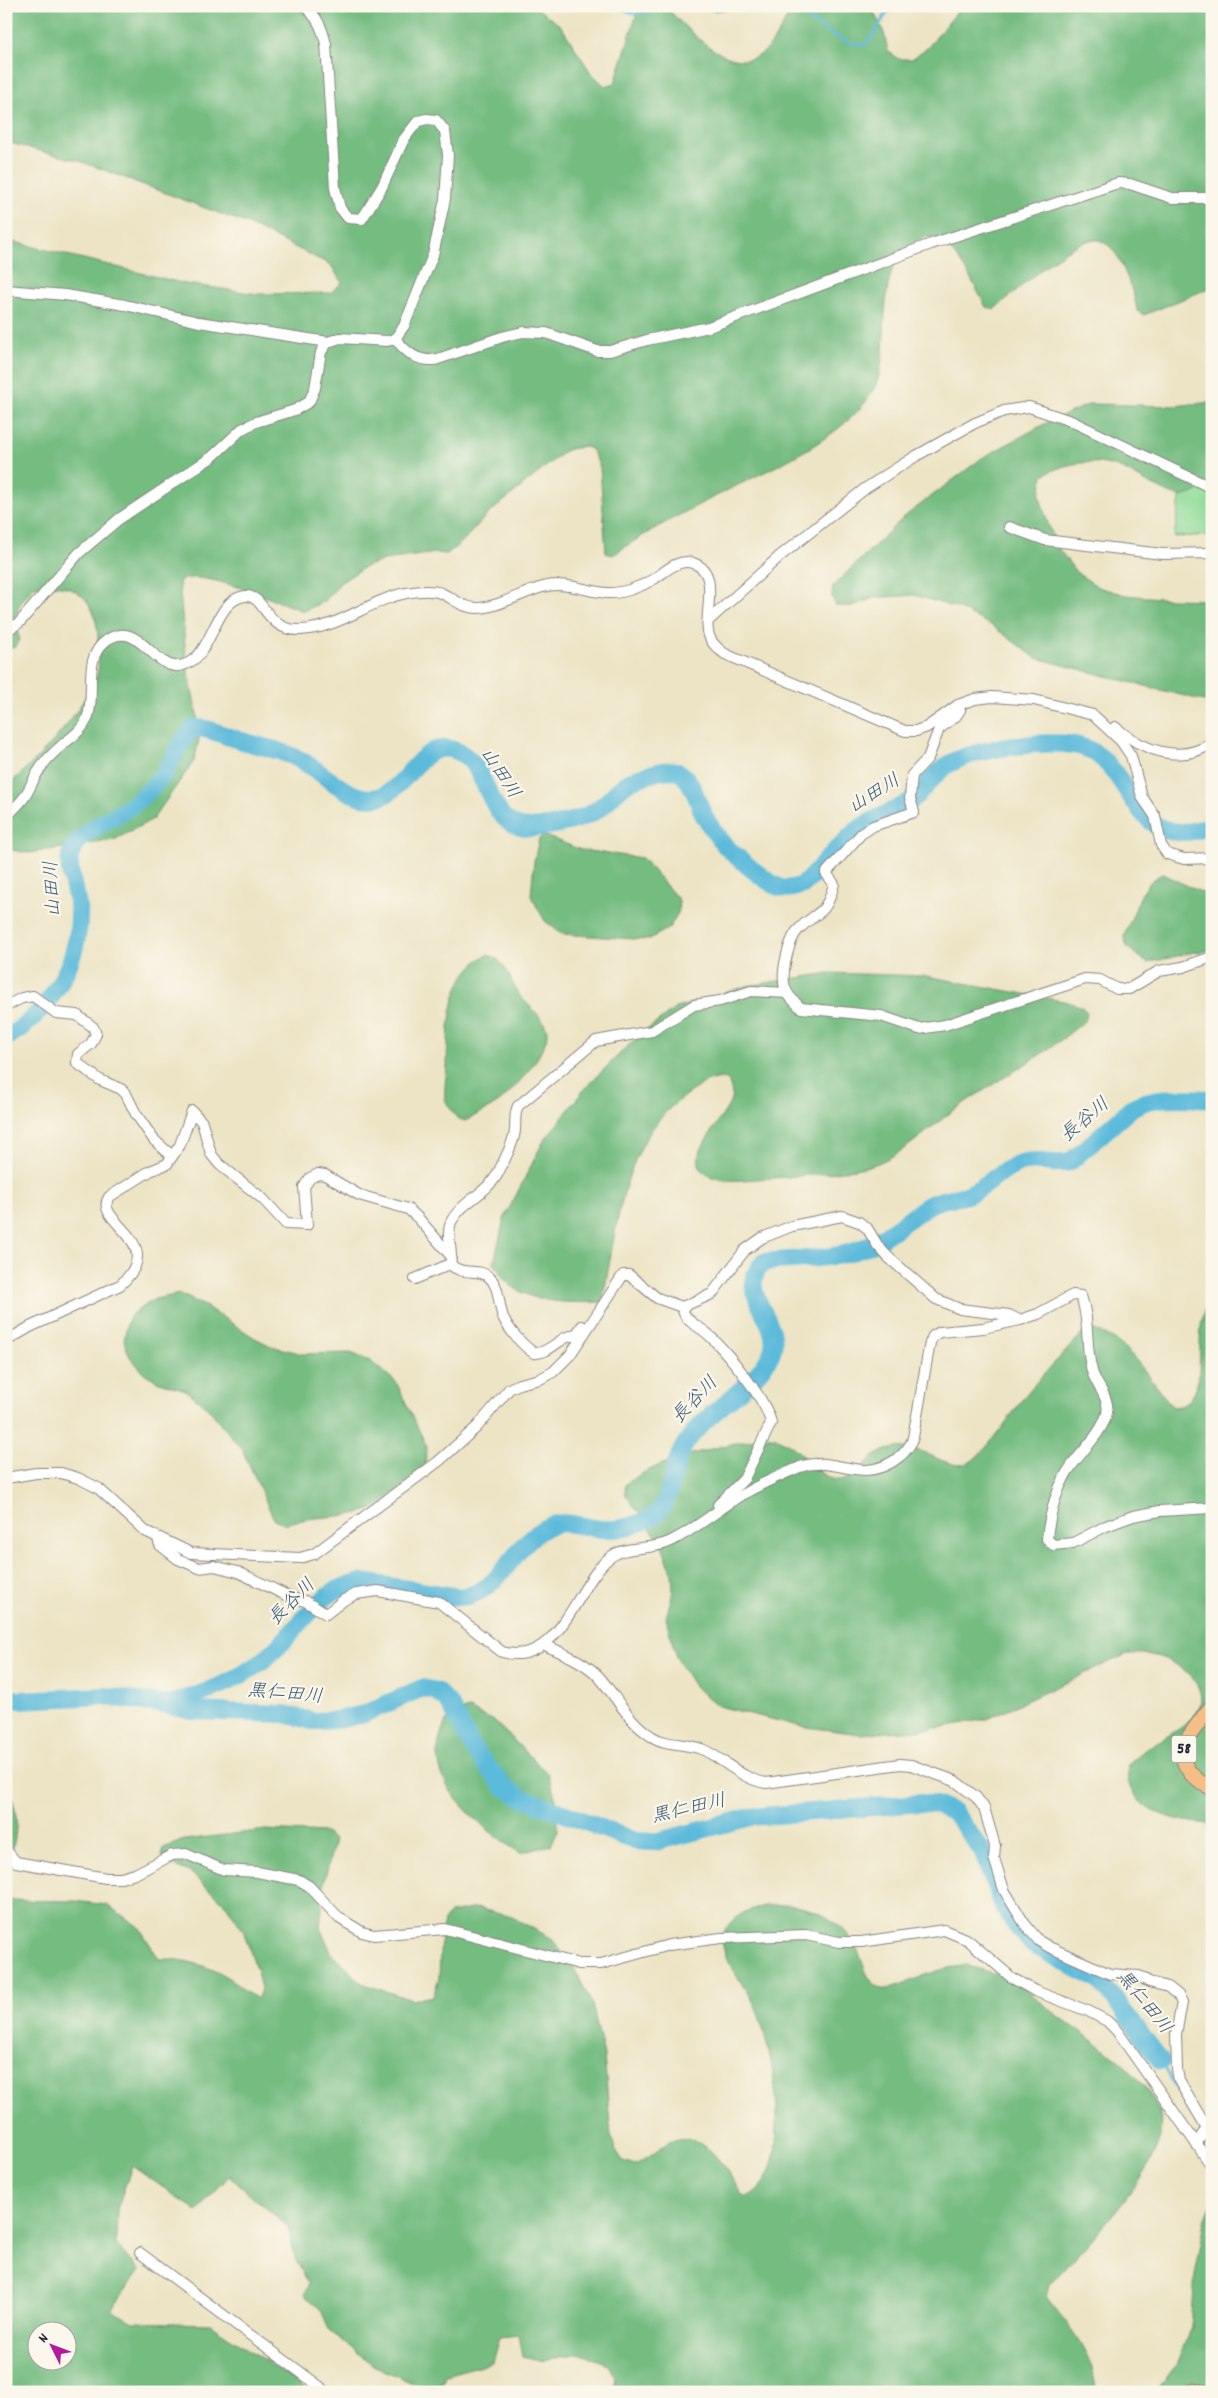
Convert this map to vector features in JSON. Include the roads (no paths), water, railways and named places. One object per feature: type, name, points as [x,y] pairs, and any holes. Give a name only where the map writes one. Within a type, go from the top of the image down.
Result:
[{"type":"main road","name":"58","points":[[1212,1706],[1184,1745],[1185,1767],[1201,1784],[1212,1788]]},
{"type":"main road","points":[[1190,2392],[1197,2390],[1204,2392]]},
{"type":"street","points":[[6,290],[125,304],[199,322],[328,342],[340,338],[387,341],[395,338],[404,326],[433,255],[445,200],[448,155],[445,131],[436,120],[427,118],[418,122],[404,138],[371,208],[362,219],[348,218],[340,208],[335,188],[326,44],[320,24],[312,12],[304,6]]},
{"type":"street","points":[[395,338],[412,356],[423,361],[435,360],[502,337],[523,332],[546,333],[597,351],[610,351],[647,340],[709,327],[931,244],[1118,183],[1130,184],[1172,198],[1212,198]]},
{"type":"street","points":[[6,631],[19,623],[79,553],[119,519],[200,466],[242,429],[256,422],[295,410],[309,402],[315,388],[321,352],[328,342]]},
{"type":"street","points":[[708,621],[780,556],[866,488],[975,423],[1004,411],[1029,407],[1071,421],[1212,488]]},
{"type":"street","points":[[1009,527],[1046,540],[1162,554],[1212,553]]},
{"type":"street","points":[[6,817],[24,798],[40,769],[57,749],[82,728],[87,720],[91,670],[96,653],[107,640],[128,634],[134,636],[153,655],[171,665],[182,665],[193,660],[201,652],[224,610],[235,600],[245,596],[253,597],[260,602],[273,622],[283,628],[298,631],[317,629],[344,620],[389,597],[408,593],[429,591],[441,593],[460,604],[477,608],[545,586],[560,585],[609,593],[624,590],[652,580],[673,565],[693,563],[701,568],[708,578],[710,592],[708,621],[710,639],[725,654],[905,731],[916,731],[927,727],[958,705],[975,699],[1018,697],[1093,715],[1105,724],[1121,741],[1131,756],[1142,797],[1159,828],[1163,850],[1172,857],[1184,859],[1212,858]]},
{"type":"street","points":[[958,705],[960,710],[956,716],[939,729],[928,758],[912,775],[914,812],[873,826],[861,834],[826,872],[834,884],[830,902],[826,908],[798,931],[792,939],[785,972],[784,983],[787,993],[802,1008],[881,1016],[919,1029],[945,1025],[1085,979],[1100,980],[1117,989],[1129,989],[1159,971],[1212,957]]},
{"type":"street","points":[[1105,724],[1116,727],[1133,740],[1149,748],[1171,754],[1195,752],[1212,743]]},
{"type":"street","points":[[450,1260],[448,1233],[452,1221],[460,1211],[490,1186],[497,1175],[514,1137],[515,1113],[518,1106],[596,1041],[652,1031],[694,1005],[704,1002],[720,1001],[751,991],[787,993]]},
{"type":"street","points":[[6,1006],[27,996],[32,996],[61,1014],[77,1015],[93,1027],[96,1034],[91,1044],[78,1054],[78,1063],[100,1080],[121,1089],[154,1140],[172,1156]]},
{"type":"street","points":[[6,1341],[30,1327],[120,1285],[136,1269],[138,1260],[136,1249],[123,1228],[107,1212],[106,1202],[109,1198],[150,1171],[167,1164],[180,1145],[192,1110],[202,1122],[211,1154],[219,1164],[263,1199],[286,1224],[307,1225],[304,1187],[310,1178],[318,1174],[326,1175],[359,1194],[408,1209],[418,1218],[460,1271],[483,1272],[490,1277],[495,1285],[503,1317],[510,1329],[534,1353],[545,1351],[569,1336],[575,1336]]},
{"type":"street","points":[[6,1478],[36,1473],[61,1473],[78,1478],[98,1488],[144,1531],[191,1553],[209,1556],[230,1554],[281,1559],[300,1558],[314,1554],[439,1461],[478,1427],[509,1389],[519,1384],[540,1379],[553,1372],[570,1355],[619,1278],[630,1275],[657,1298],[682,1307],[717,1290],[737,1260],[753,1243],[792,1226],[842,1216],[859,1222],[876,1242],[936,1299],[960,1309],[1009,1315],[1020,1320]]},
{"type":"street","points":[[415,1280],[450,1260]]},
{"type":"street","points":[[553,1372],[553,1366],[566,1352],[607,1290],[615,1285]]},
{"type":"street","points":[[158,1539],[160,1545],[178,1560],[199,1568],[214,1566],[238,1572],[309,1603],[326,1614],[344,1600],[356,1594],[378,1591],[439,1602],[502,1652],[531,1652],[545,1645],[570,1613],[600,1566],[609,1558],[628,1549],[666,1543],[686,1533],[743,1494],[802,1466],[822,1463],[868,1470],[884,1466],[899,1457],[911,1443],[930,1343],[933,1336],[940,1332],[983,1328],[1020,1320],[1038,1314],[1073,1295],[1081,1296],[1086,1309],[1090,1365],[1094,1380],[1106,1398],[1107,1414],[1093,1439],[1066,1474],[1049,1516],[1047,1539],[1053,1545],[1073,1543],[1106,1526],[1133,1516],[1160,1510],[1212,1508]]},
{"type":"street","points":[[682,1307],[687,1320],[712,1338],[745,1377],[771,1420],[771,1426],[744,1479],[718,1505],[711,1516]]},
{"type":"street","points":[[545,1645],[581,1662],[600,1678],[626,1714],[651,1736],[661,1741],[703,1750],[753,1781],[766,1783],[900,1764],[910,1765],[954,1781],[976,1798],[984,1808],[995,1846],[994,1858],[1004,1890],[1014,1910],[1035,1936],[1049,1947],[1110,1974],[1139,1976],[1149,1982],[1168,1987],[1178,1995],[1182,2003],[1176,2034],[1177,2069],[1179,2080],[1207,2128],[1201,2138]]},
{"type":"street","points":[[6,1850],[16,1862],[106,1878],[121,1878],[135,1874],[166,1857],[186,1854],[224,1870],[266,1873],[299,1880],[309,1886],[340,1918],[362,1932],[374,1935],[431,1929],[451,1930],[578,1964],[601,1964],[669,1946],[721,1938],[806,1935],[839,1942],[861,1942],[944,1930],[968,1940],[1012,1978],[1035,1991],[1088,2011],[1107,2021],[1117,2031],[1201,2138],[1212,2166]]},
{"type":"street","points":[[140,2254],[327,2392]]},
{"type":"waterway","points":[[617,6],[634,14],[680,6]]},
{"type":"waterway","points":[[703,6],[716,10],[742,6]]},
{"type":"waterway","points":[[785,6],[843,40],[864,45],[873,36],[885,15],[893,6]]},
{"type":"waterway","name":"山田川","points":[[6,1038],[36,1015],[48,1000],[68,967],[74,950],[79,913],[70,866],[71,853],[91,830],[136,802],[155,784],[165,772],[181,744],[193,728],[210,730],[288,754],[304,762],[352,794],[370,798],[382,796],[393,789],[430,753],[441,749],[454,750],[467,757],[476,768],[496,808],[505,819],[517,826],[533,828],[561,824],[582,818],[594,812],[632,780],[661,771],[675,771],[688,781],[704,816],[726,846],[759,874],[784,889],[803,885],[852,835],[872,821],[913,799],[935,775],[951,763],[997,749],[1037,744],[1073,745],[1085,748],[1099,756],[1111,768],[1140,810],[1151,821],[1164,829],[1189,832],[1212,824]]},
{"type":"waterway","name":"長谷川","points":[[165,1705],[216,1688],[251,1669],[280,1645],[312,1610],[341,1588],[362,1582],[460,1597],[474,1594],[496,1578],[524,1546],[545,1528],[566,1523],[601,1529],[617,1529],[637,1524],[653,1516],[667,1498],[676,1464],[686,1443],[706,1420],[753,1378],[770,1356],[774,1344],[772,1332],[756,1297],[754,1285],[756,1274],[764,1262],[821,1258],[855,1251],[875,1242],[929,1205],[969,1194],[1018,1164],[1030,1161],[1070,1162],[1133,1107],[1142,1103],[1172,1098],[1212,1099]]},
{"type":"waterway","name":"黒仁田川","points":[[6,1697],[18,1700],[105,1696],[191,1711],[284,1714],[313,1721],[337,1720],[364,1714],[422,1688],[436,1691],[449,1703],[474,1750],[504,1787],[521,1797],[635,1841],[655,1842],[751,1817],[921,1803],[936,1805],[954,1812],[982,1851],[1004,1908],[1032,1944],[1098,1980],[1114,1998],[1161,2061]]},
{"type":"waterway","name":"黒仁田川","points":[[1161,2061],[1212,2150]]}]
